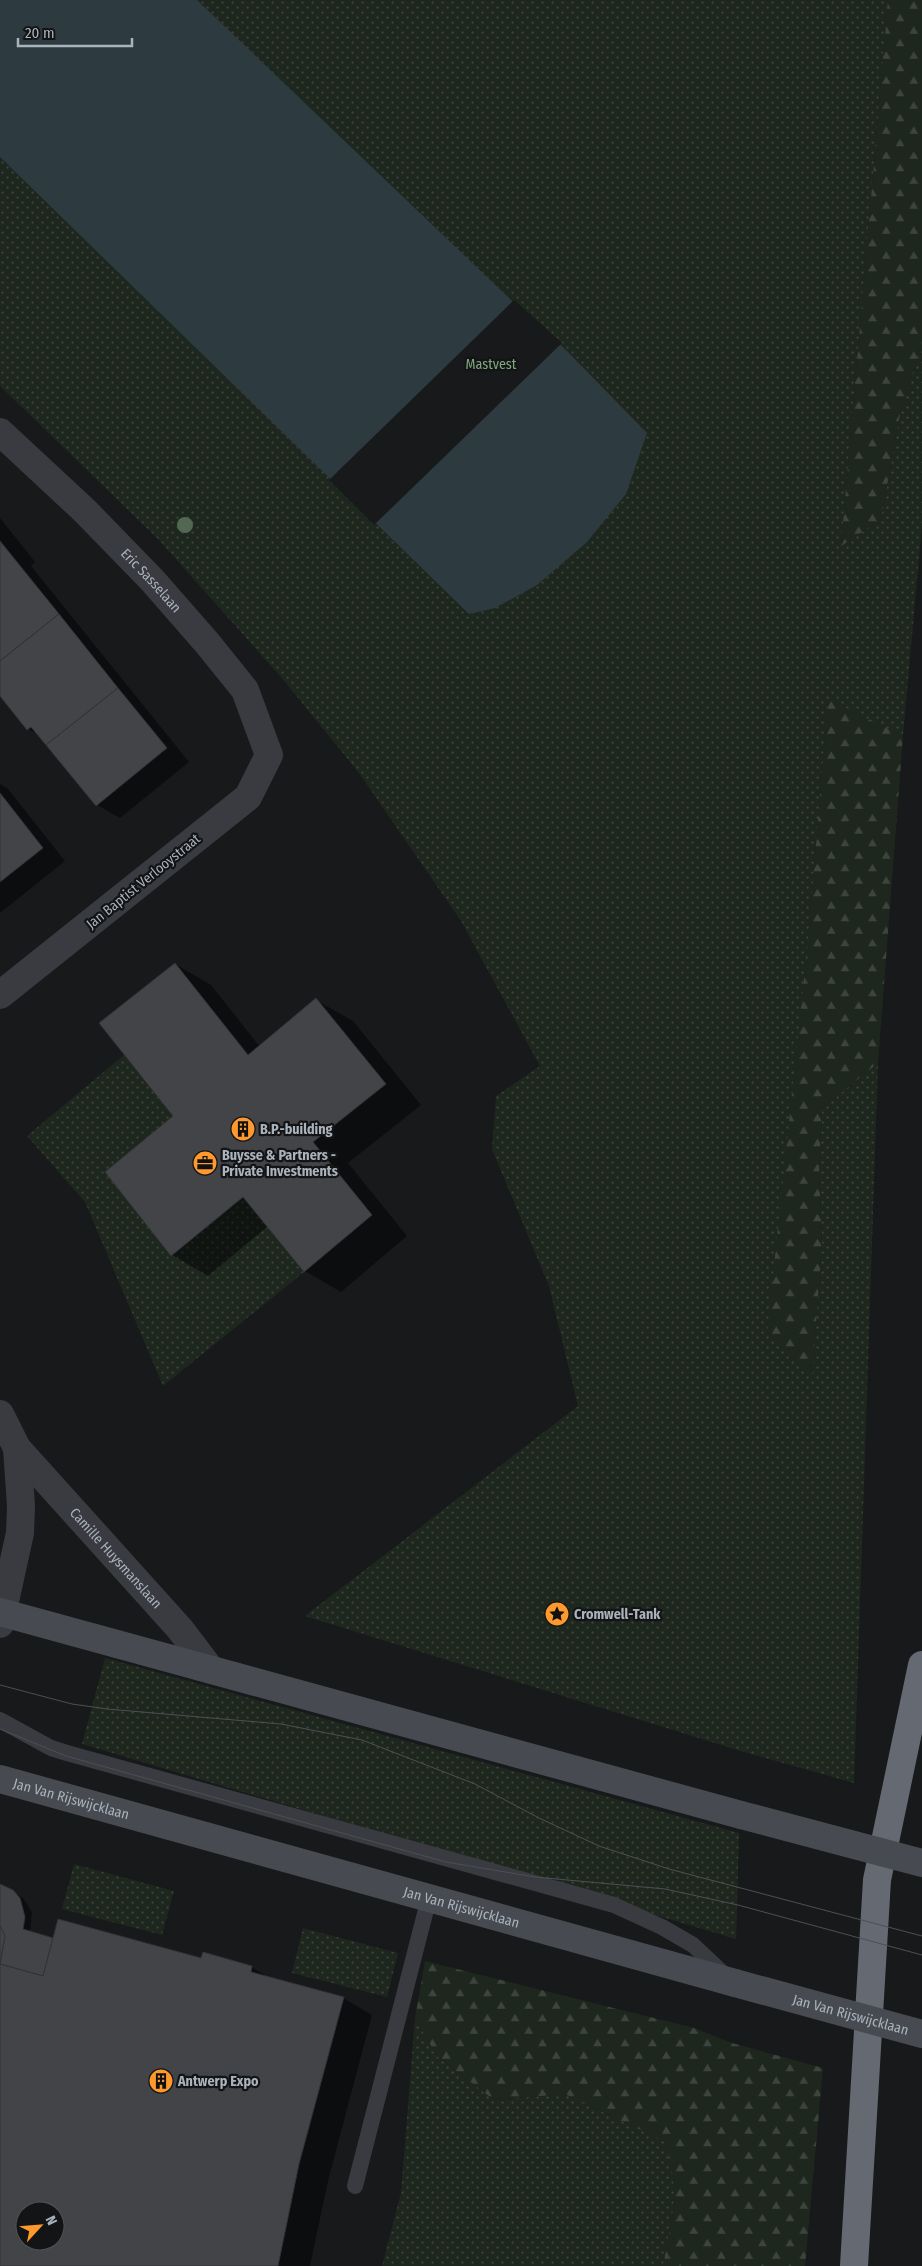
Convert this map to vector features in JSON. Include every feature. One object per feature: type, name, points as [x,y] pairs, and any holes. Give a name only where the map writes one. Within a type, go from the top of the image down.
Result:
[{"type":"highway","points":[[854,2266],[877,1880],[922,1665]]},
{"type":"main road","points":[[1,1616],[211,1670],[922,1863]]},
{"type":"main road","name":"Jan Van Rijswijcklaan","points":[[0,1779],[922,2034]]},
{"type":"street","name":"Eric Sasselaan","points":[[0,432],[92,518],[153,581],[208,644],[244,690],[269,755]]},
{"type":"street","name":"Jan Baptist Verlooystraat","points":[[0,995],[248,797],[269,755]]},
{"type":"street","name":"Camille Huysmanslaan","points":[[0,1414],[17,1448],[174,1622],[211,1670]]},
{"type":"street","name":"Camille Huysmanslaan","points":[[1,1616],[20,1533],[22,1506],[17,1448]]},
{"type":"lane","points":[[0,1720],[51,1748],[75,1756],[614,1905],[662,1927],[692,1945],[735,1983]]},
{"type":"lane","points":[[355,2186],[429,1898]]},
{"type":"green space","name":"Mastvest","points":[[0,0],[888,0],[841,545],[881,519],[899,419],[922,340],[922,524],[903,736],[828,700],[809,930],[812,1377],[822,1242],[819,1173],[822,1108],[878,1063],[854,1783],[744,1752],[305,1616],[578,1406],[549,1286],[492,1149],[496,1096],[540,1066],[461,921],[359,773],[281,677],[158,539],[0,386]]},
{"type":"green space","points":[[888,0],[922,0],[922,340],[899,419],[881,519],[841,546]]},
{"type":"green space","points":[[828,699],[903,736],[878,1063],[822,1108],[819,1173],[822,1242],[812,1377],[767,1333],[809,930]]},
{"type":"green space","points":[[124,1055],[173,1116],[171,1256],[243,1197],[304,1272],[163,1386],[85,1202],[27,1136]]},
{"type":"green space","points":[[105,1658],[739,1833],[736,1939],[82,1744]]},
{"type":"green space","points":[[74,1864],[174,1891],[162,1935],[62,1909]]},
{"type":"green space","points":[[303,1928],[398,1953],[387,1997],[292,1973]]},
{"type":"green space","points":[[425,1961],[694,2028],[732,2043],[823,2068],[805,2266],[663,2266],[674,2204],[673,2174],[664,2141],[565,2094],[494,2100],[437,2056],[415,2018]]},
{"type":"green space","points":[[415,2018],[437,2056],[494,2100],[565,2094],[664,2141],[673,2174],[674,2203],[663,2266],[382,2266],[401,2193]]},
{"type":"shaded area","points":[[0,0],[197,0],[511,300],[566,350],[647,433],[626,494],[587,542],[537,585],[495,608],[469,614],[0,157]]},
{"type":"pier","points":[[514,300],[562,343],[374,525],[329,480]]},
{"type":"building","points":[[0,541],[59,614],[0,661]]},
{"type":"building","points":[[59,614],[118,688],[46,745],[31,727],[27,730],[0,696],[0,661]]},
{"type":"building","points":[[118,688],[167,748],[96,806],[46,745]]},
{"type":"building","points":[[0,793],[43,848],[0,882]]},
{"type":"building","name":"B.P.-building","points":[[175,963],[248,1055],[316,998],[386,1084],[313,1142],[372,1215],[304,1272],[243,1197],[171,1256],[105,1172],[173,1116],[99,1023]]},
{"type":"building","points":[[0,1884],[13,1890],[20,1898],[25,1917],[23,1929],[53,1938],[43,1976],[0,1964],[5,1936],[0,1926]]},
{"type":"building","name":"Antwerp Expo","points":[[58,1919],[201,1958],[203,1952],[252,1966],[251,1972],[344,1997],[299,2164],[278,2266],[0,2266],[0,1964],[43,1976]]},
{"type":"building","points":[[0,1926],[5,1936],[0,1963]]},
{"type":"tram line","points":[[0,1685],[72,1704],[107,1709],[281,1724],[362,1740],[475,1784],[539,1818],[599,1846],[669,1869],[922,1936]]},
{"type":"tram line","points":[[0,1729],[66,1756],[446,1862],[535,1877],[665,1889],[738,1905],[922,1955]]},
{"type":"place","name":"B.P.-building","points":[[243,1129]]},
{"type":"place","name":"Buysse & Partners - Private Investments","points":[[205,1163]]},
{"type":"place","name":"Cromwell-Tank","points":[[557,1614]]},
{"type":"place","name":"Antwerp Expo","points":[[161,2081]]}]
